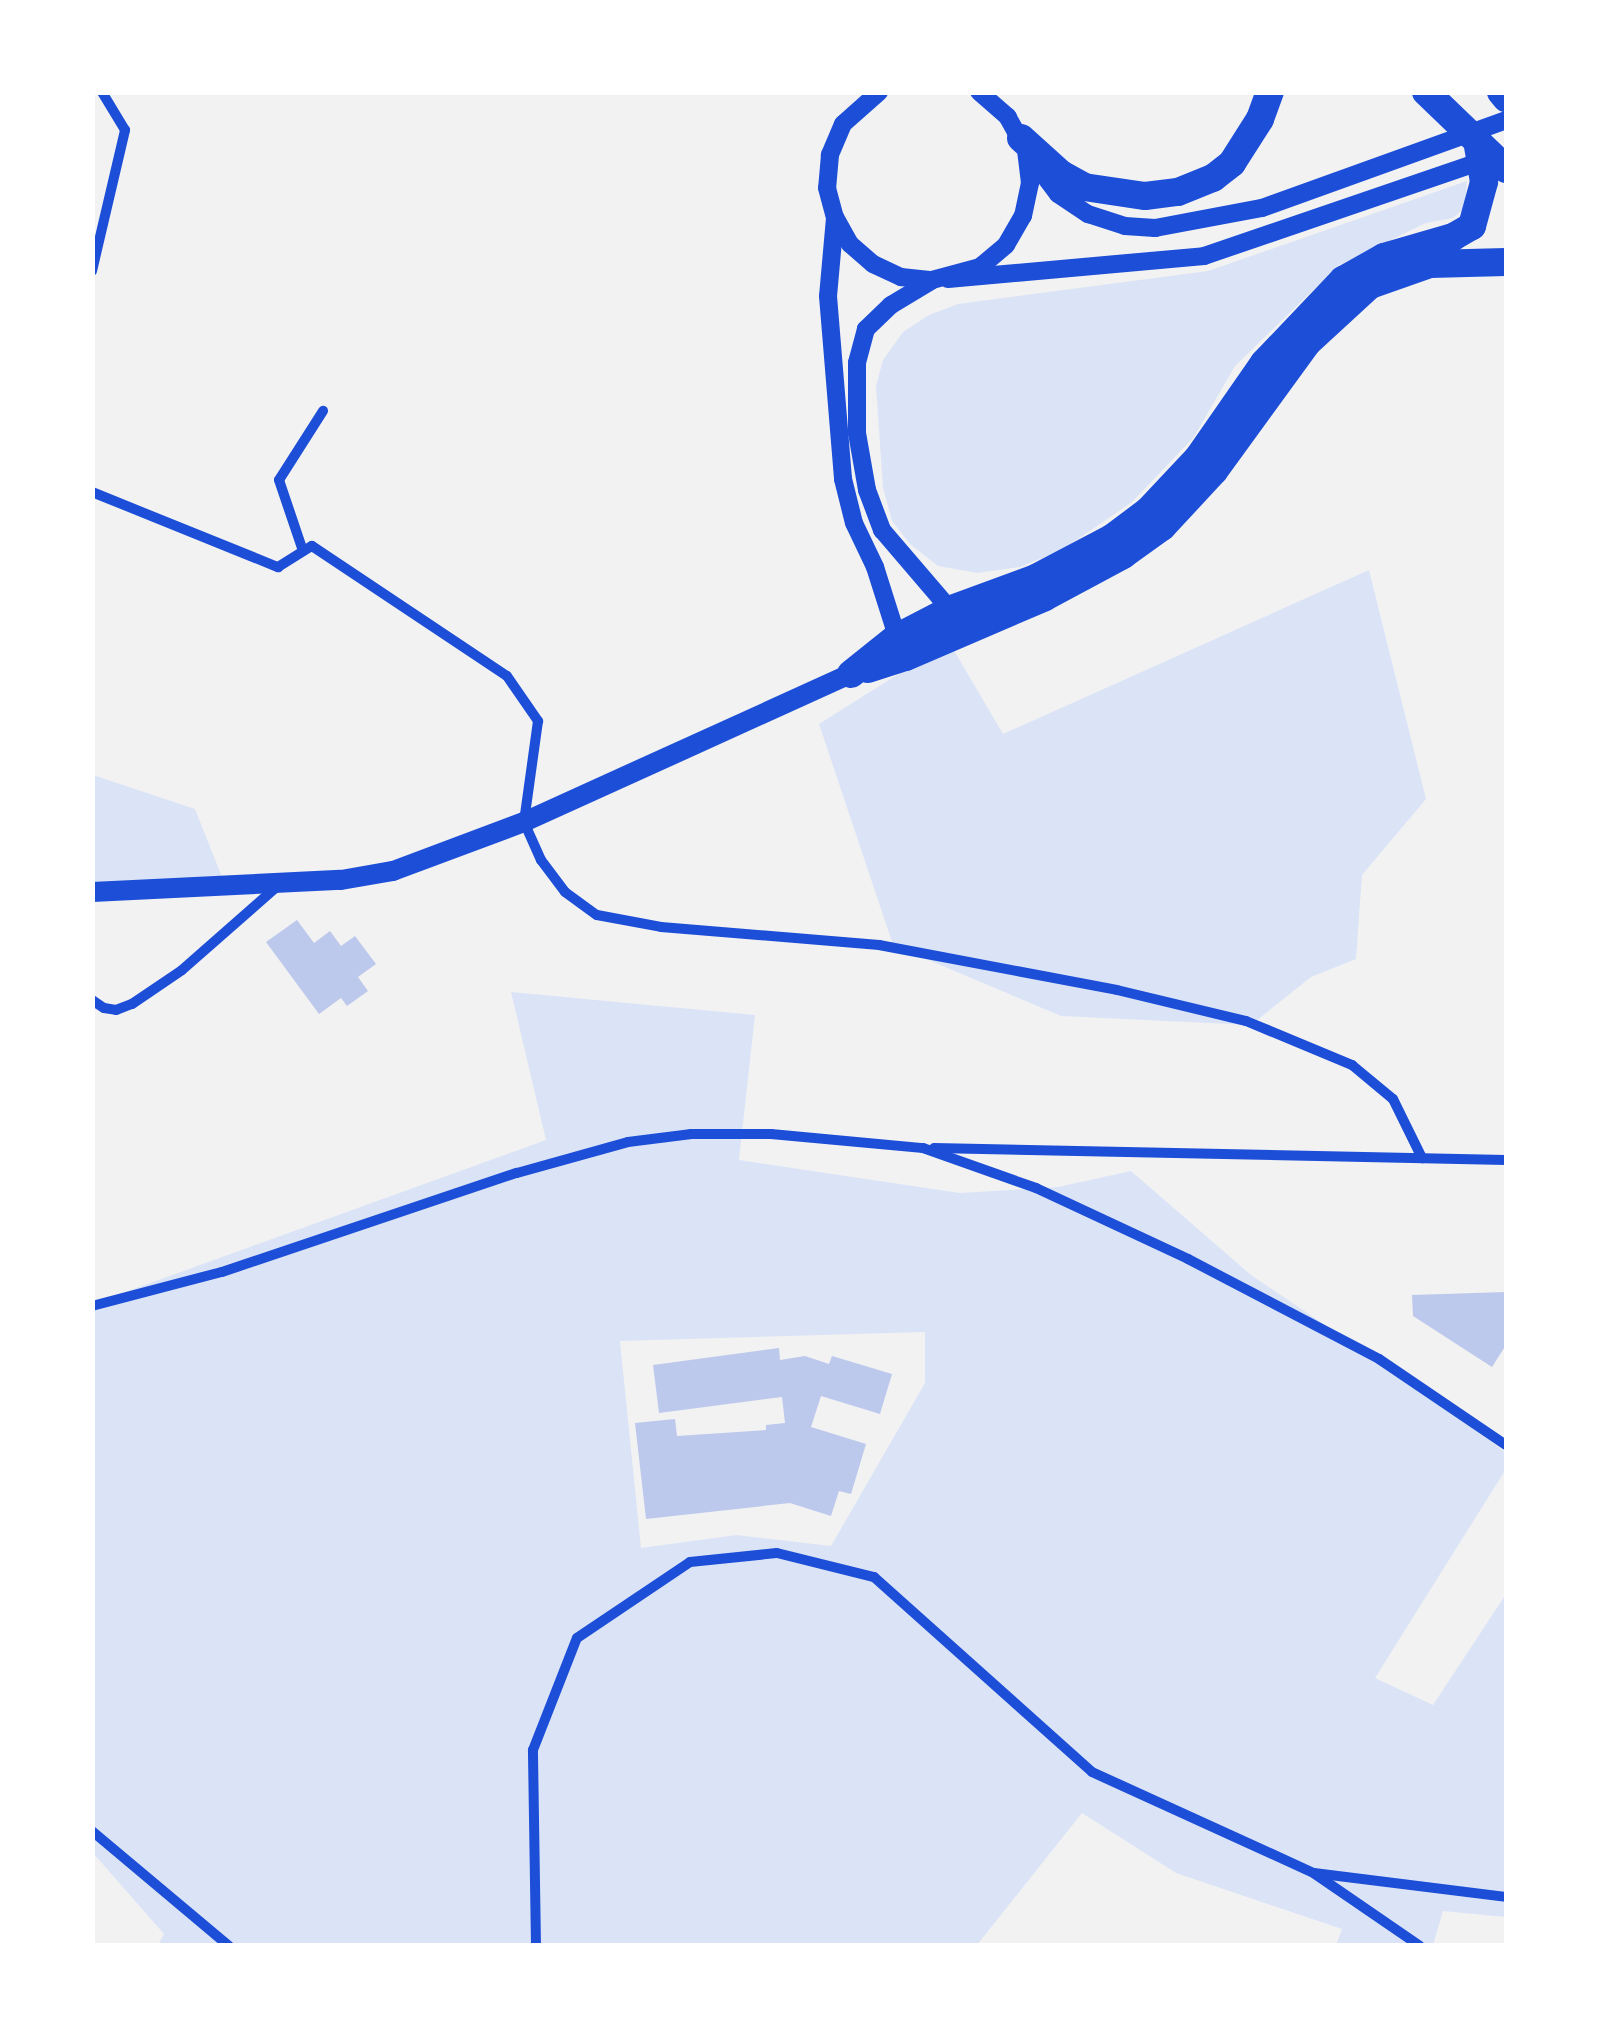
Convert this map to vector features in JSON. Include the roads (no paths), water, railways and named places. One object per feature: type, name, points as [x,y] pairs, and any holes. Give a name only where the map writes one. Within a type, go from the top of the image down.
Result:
[{"type":"highway","points":[[1019,135],[1061,174],[1084,187],[1145,196],[1178,192],[1213,178],[1232,163],[1260,119],[1270,92]]},
{"type":"highway","points":[[1426,92],[1506,169]]},
{"type":"highway","points":[[1500,92],[1506,98]]},
{"type":"highway","points":[[851,674],[1112,538],[1148,511],[1198,458],[1264,363],[1342,280],[1384,257],[1453,238],[1472,226],[1484,182],[1477,140]]},
{"type":"highway","points":[[956,619],[1045,597],[1124,555],[1162,527],[1214,471],[1307,343],[1370,286],[1430,264],[1506,262]]},
{"type":"main road","points":[[92,892],[282,883],[393,871],[524,822],[851,674]]},
{"type":"street","points":[[92,271],[125,130],[102,92]]},
{"type":"street","points":[[880,92],[866,100],[844,124],[830,154],[828,188],[835,217],[850,244],[873,264],[901,277],[940,280],[1204,256],[1245,245],[1506,151]]},
{"type":"street","points":[[979,92],[1019,135],[1050,185],[1088,214],[1125,226],[1166,227],[1262,208],[1506,120]]},
{"type":"street","points":[[956,619],[882,530],[867,490],[856,414],[857,363],[866,330],[891,305],[940,280],[980,267],[1006,245],[1023,216],[1030,184],[1010,92]]},
{"type":"street","points":[[835,217],[828,296],[844,479],[854,523],[875,567],[901,648]]},
{"type":"street","points":[[304,551],[278,480],[323,411]]},
{"type":"street","points":[[92,492],[278,566],[312,546],[507,676],[538,721],[524,822],[541,860],[565,892],[598,915],[661,927],[879,944],[1117,990],[1246,1022],[1352,1065],[1394,1099],[1422,1158]]},
{"type":"street","points":[[92,1000],[104,1008],[132,1004],[182,970],[282,883]]},
{"type":"street","points":[[92,1306],[222,1272],[516,1173],[628,1142],[691,1134],[770,1134],[922,1148],[1506,1160]]},
{"type":"street","points":[[922,1148],[1036,1188],[1188,1259],[1379,1359],[1506,1446]]},
{"type":"street","points":[[536,1946],[532,1750],[577,1638],[690,1562],[778,1553],[874,1577],[1092,1772],[1314,1873],[1420,1946]]},
{"type":"street","points":[[92,1831],[229,1946]]},
{"type":"street","points":[[1314,1873],[1506,1897]]}]
